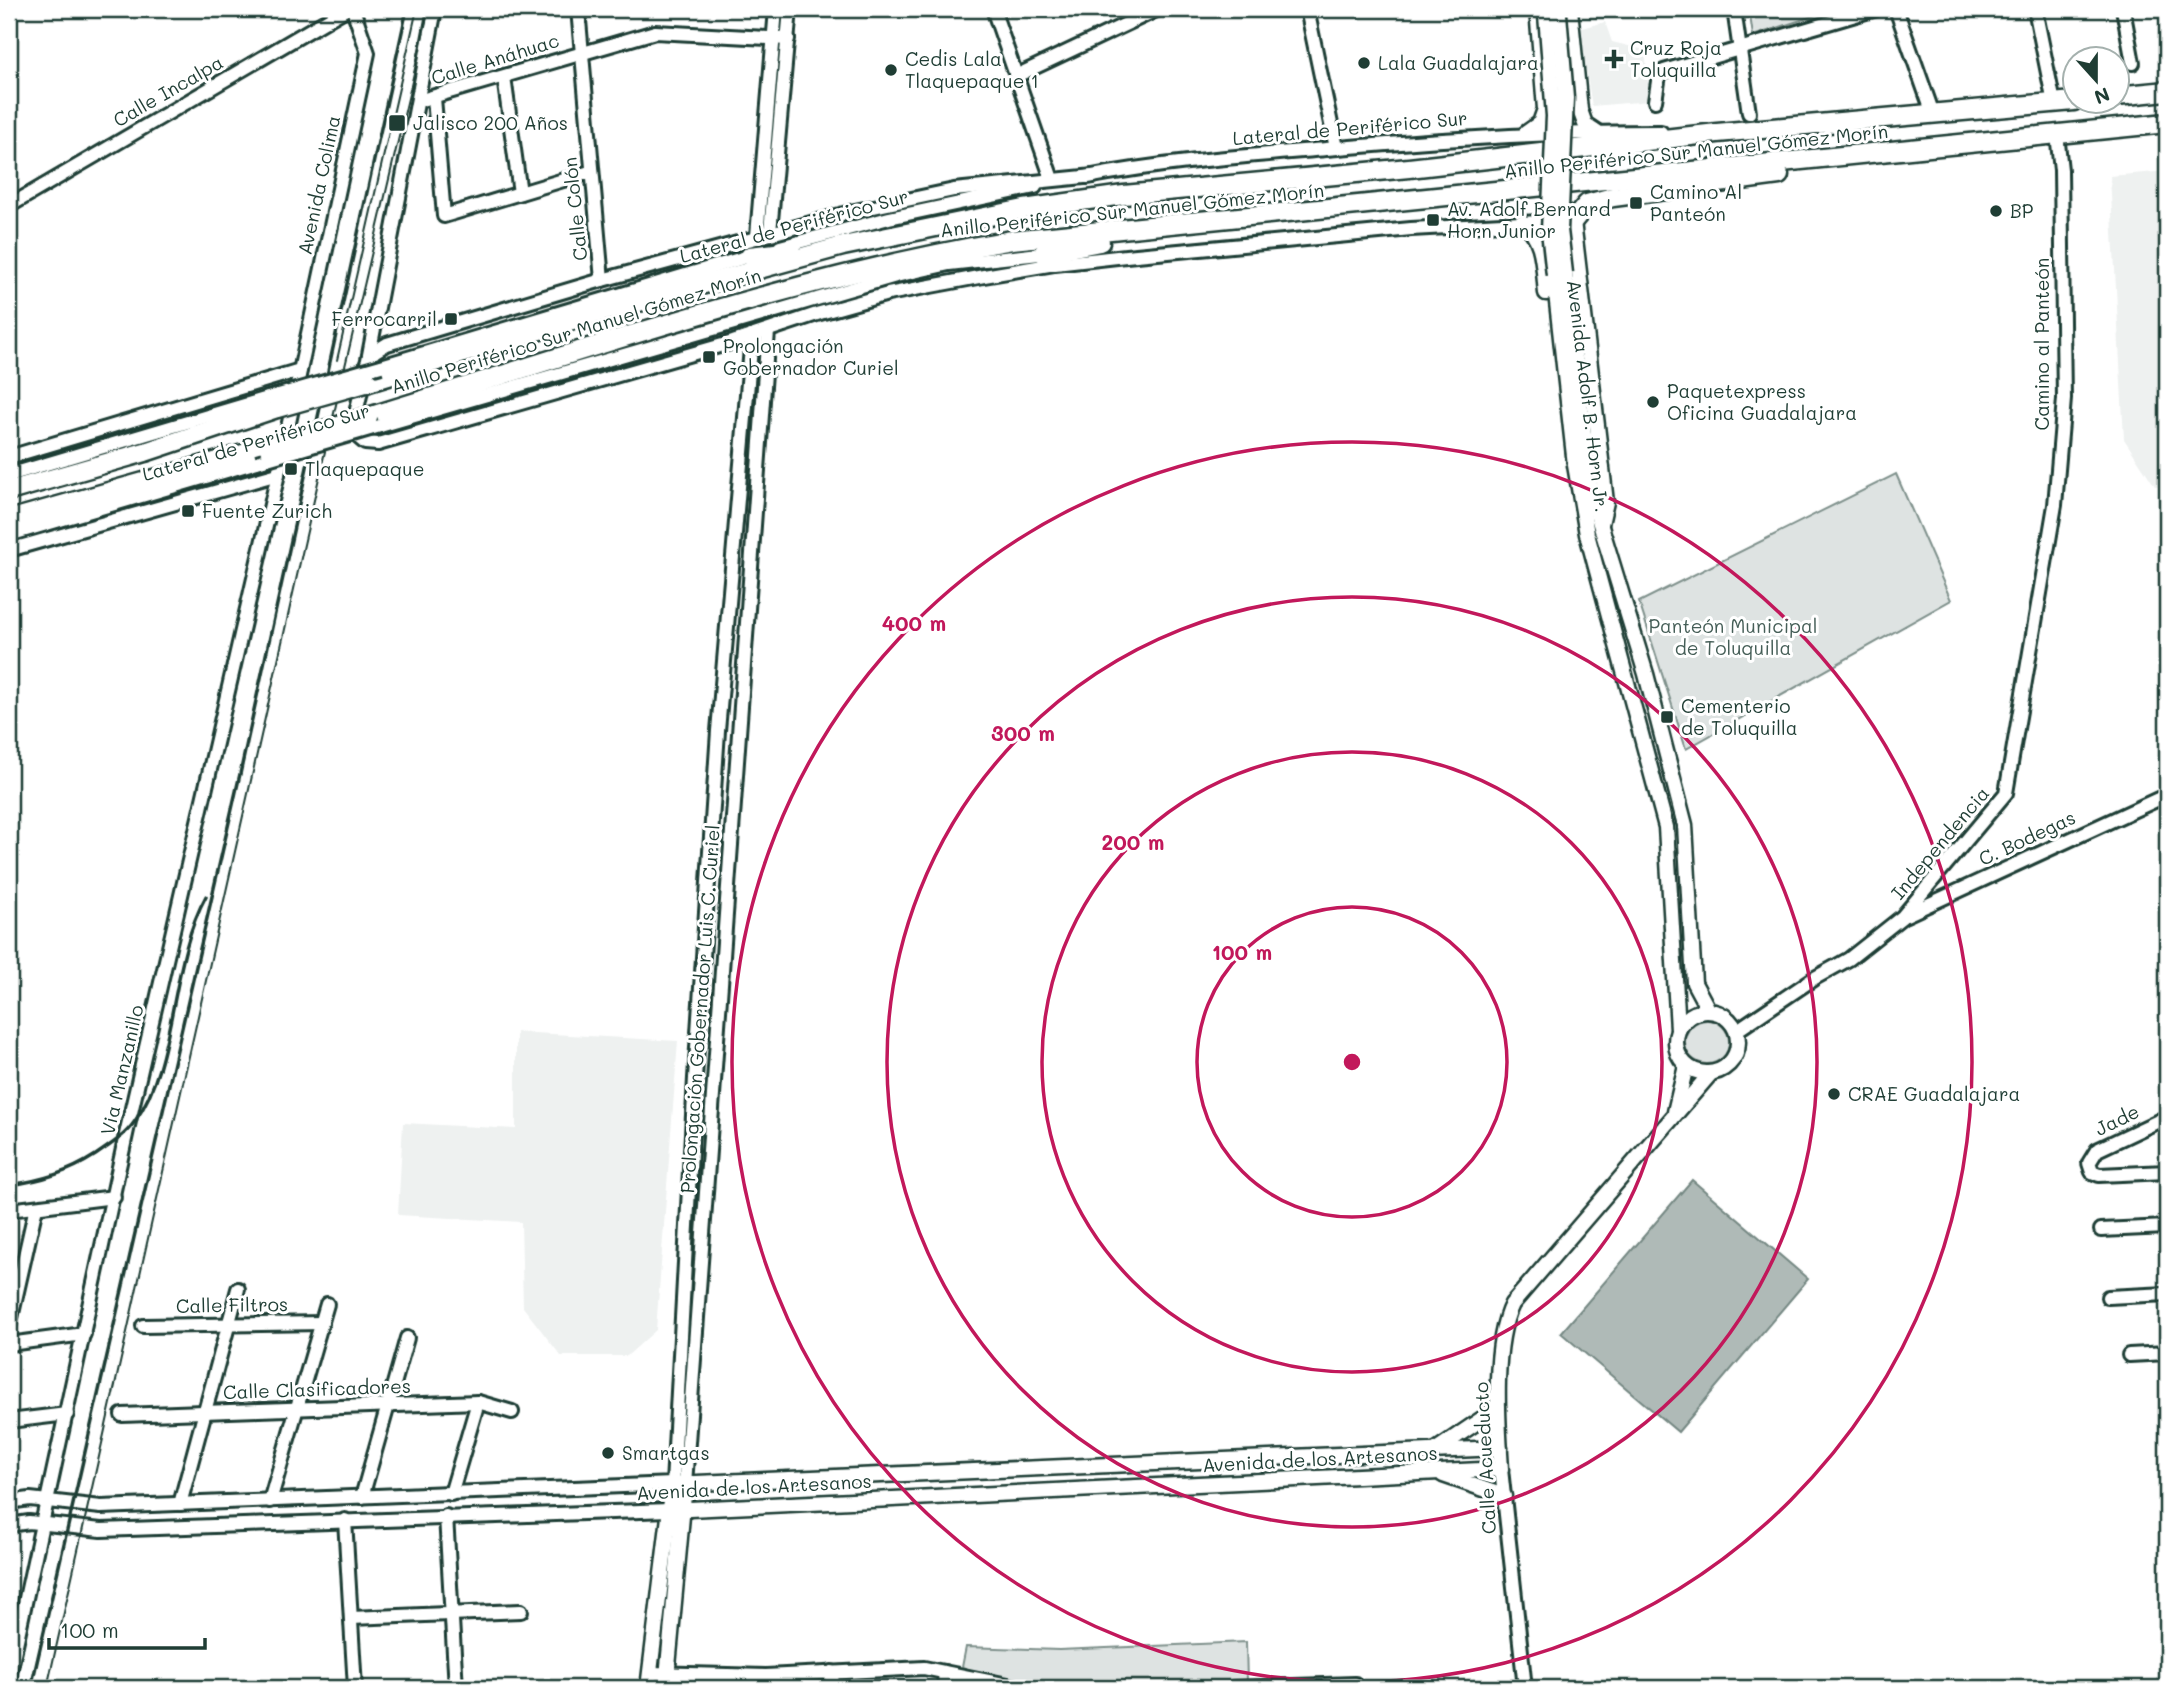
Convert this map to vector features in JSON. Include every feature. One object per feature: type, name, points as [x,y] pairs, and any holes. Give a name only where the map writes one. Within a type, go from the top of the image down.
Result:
[{"type":"highway","points":[[2130,95],[2167,91]]},
{"type":"highway","name":"Anillo Periférico Sur Manuel Gómez Morín","points":[[9,491],[145,452],[272,403],[372,370],[573,320],[843,246],[1024,209],[1124,195],[1409,168],[1717,132],[2060,102]]},
{"type":"highway","name":"Anillo Periférico Sur Manuel Gómez Morín","points":[[9,520],[268,447],[374,422],[699,313],[840,274],[932,253],[1012,240],[2167,123]]},
{"type":"highway","points":[[1573,220],[1587,204],[1613,197],[1827,168],[1895,152]]},
{"type":"highway","points":[[1043,253],[1206,221]]},
{"type":"highway","points":[[750,256],[843,246]]},
{"type":"main road","points":[[1526,133],[1544,117],[1539,32],[1553,11],[1572,29],[1582,118],[1597,132]]},
{"type":"main road","name":"Avenida Adolf B. Horn Jr.","points":[[1553,11],[1566,98],[1559,274],[1587,465],[1593,531],[1666,827],[1678,1029]]},
{"type":"main road","points":[[1539,32],[1572,29]]},
{"type":"main road","points":[[1544,83],[1549,91],[1560,96],[1570,92],[1576,78]]},
{"type":"main road","points":[[1522,222],[1536,234],[1541,253],[1573,509],[1593,531],[1606,502],[1574,249],[1573,220]]},
{"type":"main road","points":[[1541,253],[1557,245],[1574,249]]},
{"type":"main road","name":"Avenida Adolf B. Horn Jr.","points":[[1593,531],[1646,674],[1685,825],[1694,983],[1709,1011]]},
{"type":"main road","points":[[1709,1011],[1726,1017],[1736,1031],[1738,1040],[1734,1058],[1728,1065],[1711,1073],[1702,1073],[1686,1066],[1676,1049],[1678,1029],[1690,1015],[1709,1011]]},
{"type":"main road","name":"Calle Acueducto","points":[[1673,1118],[1686,1066]]},
{"type":"main road","name":"Calle Acueducto","points":[[1501,1469],[1498,1408],[1503,1321],[1512,1304],[1711,1073]]},
{"type":"main road","points":[[1436,1450],[1498,1408]]},
{"type":"main road","name":"Avenida de los Artesanos","points":[[679,1484],[1500,1448]]},
{"type":"main road","points":[[1281,1480],[1282,1459]]},
{"type":"main road","points":[[1154,1464],[1156,1487]]},
{"type":"main road","name":"Avenida de los Artesanos","points":[[676,1510],[1501,1469]]},
{"type":"main road","points":[[1435,1472],[1504,1496]]},
{"type":"main road","name":"Prolongación Gobernador Luis C. Curiel","points":[[649,1681],[679,1484]]},
{"type":"main road","name":"Prolongación Gobernador Luis C. Curiel","points":[[667,1681],[676,1510]]},
{"type":"street","name":"Calle Incalpa","points":[[9,206],[346,9]]},
{"type":"street","name":"Avenida Colima","points":[[278,474],[368,53],[353,9]]},
{"type":"street","points":[[435,9],[372,370],[352,432],[365,443],[378,444],[888,294],[1055,264],[1126,256],[1522,222],[1573,220]]},
{"type":"street","name":"Calle Colón","points":[[578,9],[590,172],[602,280]]},
{"type":"street","points":[[763,234],[776,9]]},
{"type":"street","points":[[763,234],[790,9]]},
{"type":"street","points":[[993,9],[1052,179]]},
{"type":"street","points":[[1307,9],[1336,148]]},
{"type":"street","points":[[1734,9],[1748,113]]},
{"type":"street","points":[[1655,101],[1662,72],[1876,9]]},
{"type":"street","points":[[1896,9],[1933,114]]},
{"type":"street","points":[[2035,9],[2053,103]]},
{"type":"street","points":[[2123,9],[2133,63]]},
{"type":"street","points":[[1016,76],[1152,10]]},
{"type":"street","name":"Calle Anáhuac","points":[[418,101],[668,30],[788,39]]},
{"type":"street","points":[[504,77],[520,193]]},
{"type":"street","points":[[434,98],[444,216],[590,172]]},
{"type":"street","name":"Lateral de Periférico Sur","points":[[372,370],[750,256],[889,218],[1167,163],[1526,133],[1717,132]]},
{"type":"street","name":"Camino al Panteón","points":[[2045,552],[2055,505],[2064,399],[2061,170],[2057,134]]},
{"type":"street","points":[[372,370],[374,352],[387,344],[763,234],[954,190],[1094,176]]},
{"type":"street","name":"Lateral de Periférico Sur","points":[[9,535],[257,462],[374,422],[896,276],[949,264],[1043,253],[1126,256]]},
{"type":"street","name":"Prolongación Gobernador Luis C. Curiel","points":[[679,1484],[768,331]]},
{"type":"street","name":"Prolongación Gobernador Luis C. Curiel","points":[[679,1484],[714,800],[752,336]]},
{"type":"street","points":[[9,457],[300,370]]},
{"type":"street","name":"Lateral de Periférico Sur","points":[[9,475],[272,403]]},
{"type":"street","points":[[9,550],[278,474]]},
{"type":"street","name":"Via Manzanillo","points":[[9,1677],[12,1649],[43,1523],[278,474]]},
{"type":"street","name":"Independencia","points":[[1736,1031],[1813,979],[1849,959],[1902,917],[2006,793],[2045,552]]},
{"type":"street","name":"C. Bodegas","points":[[1902,917],[2167,795]]},
{"type":"street","name":"Jade","points":[[2167,1117],[2097,1150],[2090,1163],[2092,1172],[2099,1175],[2167,1172]]},
{"type":"street","points":[[9,1210],[114,1197]]},
{"type":"street","points":[[9,1327],[36,1207]]},
{"type":"street","points":[[2101,1230],[2167,1227]]},
{"type":"street","points":[[180,1504],[238,1289]]},
{"type":"street","points":[[2108,1297],[2167,1294]]},
{"type":"street","points":[[270,1501],[327,1304]]},
{"type":"street","name":"Calle Filtros","points":[[143,1326],[321,1323]]},
{"type":"street","points":[[9,1343],[84,1334]]},
{"type":"street","points":[[362,1497],[407,1338]]},
{"type":"street","points":[[2129,1355],[2167,1353]]},
{"type":"street","points":[[451,1494],[478,1402]]},
{"type":"street","name":"Calle Clasificadores","points":[[122,1415],[478,1402],[512,1412]]},
{"type":"street","points":[[9,1421],[66,1414]]},
{"type":"street","name":"Calle Acueducto","points":[[1501,1469],[1525,1688]]},
{"type":"street","name":"Avenida de los Artesanos","points":[[9,1502],[47,1501],[101,1507],[679,1484]]},
{"type":"street","points":[[386,1497],[387,1518]]},
{"type":"street","points":[[240,1524],[242,1502]]},
{"type":"street","name":"Avenida de los Artesanos","points":[[9,1525],[43,1523],[101,1530],[676,1510]]},
{"type":"street","points":[[446,1516],[456,1688]]},
{"type":"street","points":[[345,1520],[355,1688]]},
{"type":"street","points":[[351,1618],[521,1611]]},
{"type":"street","points":[[649,1681],[924,1668],[1023,1688]]},
{"type":"street","points":[[832,1672],[833,1688]]},
{"type":"street","points":[[945,1688],[949,1673]]},
{"type":"street","points":[[949,1673],[954,1688]]},
{"type":"street","points":[[749,1688],[753,1682],[766,1676]]},
{"type":"street","points":[[1234,1688],[1355,1684]]},
{"type":"shaded area","name":"Cruz Roja Toluquilla","points":[[1605,22],[1612,42],[1645,50],[1650,101],[1592,106],[1579,29]]},
{"type":"shaded area","points":[[2167,171],[2167,485],[2155,486],[2124,439],[2110,176]]},
{"type":"shaded area","points":[[516,1032],[678,1041],[656,1330],[627,1356],[561,1356],[523,1307],[521,1222],[398,1215],[403,1123],[516,1129]]},
{"type":"shaded area","points":[[1692,1180],[1808,1279],[1678,1432],[1561,1333]]},
{"type":"green space","points":[[1749,9],[1834,9],[1753,36]]},
{"type":"green space","name":"Panteón Municipal de Toluquilla","points":[[1896,474],[1951,600],[1686,749],[1639,602]]},
{"type":"green space","points":[[1707,1020],[1716,1021],[1723,1026],[1728,1033],[1728,1051],[1723,1058],[1716,1063],[1707,1064],[1698,1063],[1691,1058],[1686,1051],[1685,1042],[1686,1033],[1691,1026],[1698,1021]]},
{"type":"green space","points":[[1246,1642],[1247,1683],[1064,1686],[994,1676],[962,1667],[966,1647],[1059,1650]]},
{"type":"tram line","points":[[337,360],[417,9]]},
{"type":"tram line","points":[[47,1688],[323,460],[429,9]]},
{"type":"railway","points":[[31,1688],[240,774],[407,9]]},
{"type":"railway","points":[[9,1185],[43,1179],[74,1167],[116,1140],[135,1121],[149,1097],[159,1070],[185,951],[206,896]]},
{"type":"place","name":"Cruz Roja Toluquilla","points":[[1614,59]]},
{"type":"place","name":"Lala Guadalajara","points":[[1364,63]]},
{"type":"place","name":"Cedis Lala Tlaquepaque 1","points":[[891,70]]},
{"type":"place","name":"Jalisco 200 Años","points":[[397,123]]},
{"type":"place","name":"Camino Al Panteón","points":[[1636,203]]},
{"type":"place","name":"BP","points":[[1996,211]]},
{"type":"place","name":"Av. Adolf Bernard Horn Junior","points":[[1433,220]]},
{"type":"place","name":"Ferrocarril","points":[[451,319]]},
{"type":"place","name":"Prolongación Gobernador Curiel","points":[[709,357]]},
{"type":"place","name":"Paquetexpress Oficina Guadalajara","points":[[1653,402]]},
{"type":"place","name":"Tlaquepaque","points":[[291,469]]},
{"type":"place","name":"Fuente Zurich","points":[[188,511]]},
{"type":"place","name":"Cementerio de Toluquilla","points":[[1667,717]]},
{"type":"place","name":"CRAE Guadalajara","points":[[1834,1094]]},
{"type":"place","name":"Smartgas","points":[[608,1453]]}]
